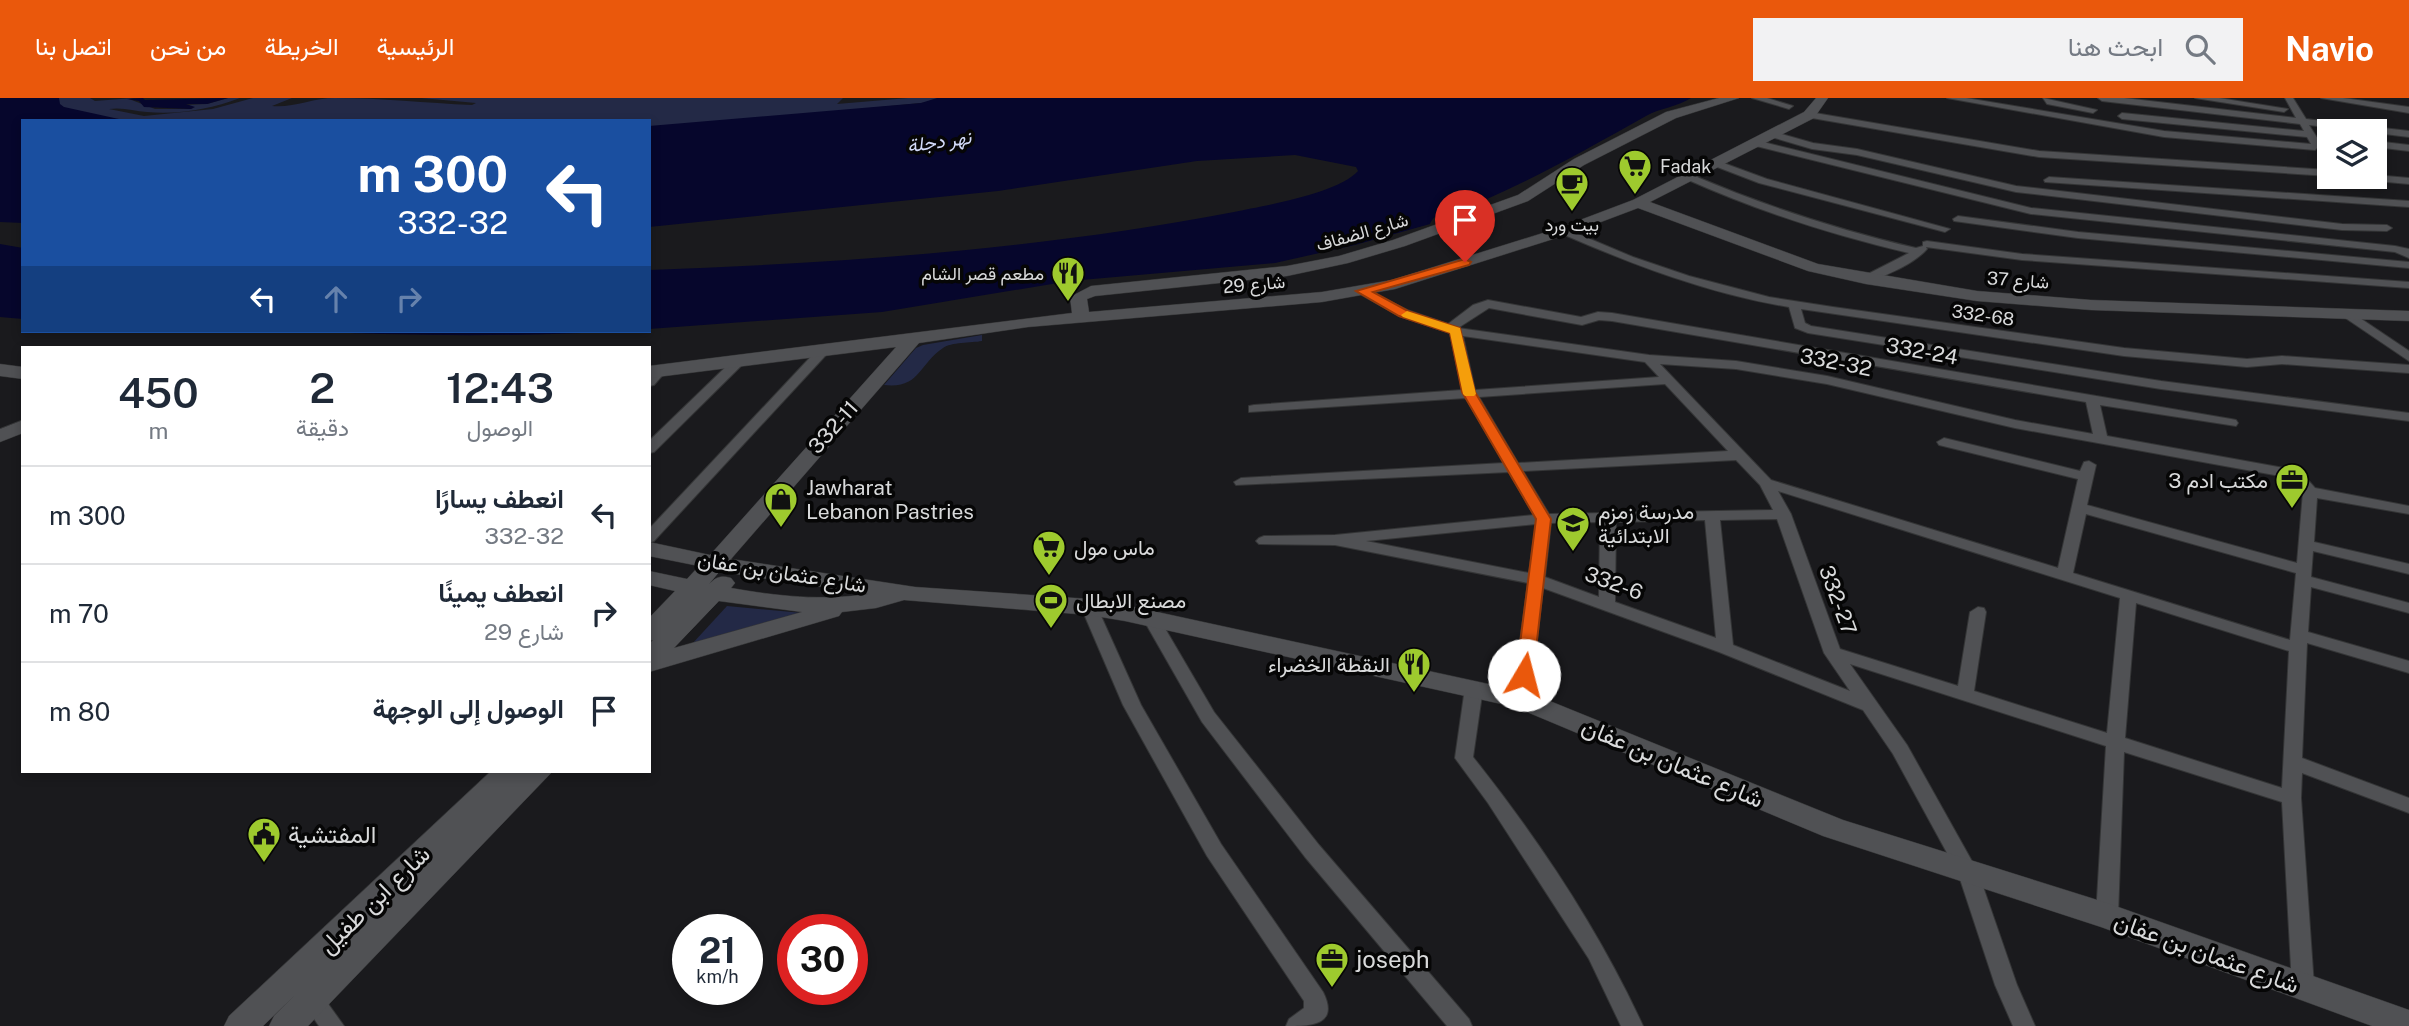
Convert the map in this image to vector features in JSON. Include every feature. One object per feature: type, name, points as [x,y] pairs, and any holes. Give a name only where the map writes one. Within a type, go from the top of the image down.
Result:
[{"type":"street","name":"شارع الضفاف","points":[[1081,317],[1078,297],[1091,291],[1287,271],[1342,260],[1399,243],[1528,196],[1579,162],[1671,114],[1733,98]]},
{"type":"street","points":[[1756,98],[1789,106]]},
{"type":"street","name":"شارع 29","points":[[653,375],[1028,322],[1322,298],[1362,291],[1416,278],[1564,231],[1638,203],[1808,115],[1822,98]]},
{"type":"street","points":[[1951,98],[2164,134],[2315,147],[2316,144],[2289,98]]},
{"type":"street","points":[[1992,98],[2007,101]]},
{"type":"street","points":[[2047,98],[2047,101],[2053,103],[2103,112]]},
{"type":"street","points":[[2102,98],[2409,134]]},
{"type":"street","points":[[2199,98],[2296,111]]},
{"type":"street","points":[[2325,98],[2409,110]]},
{"type":"street","points":[[2115,114],[2317,136]]},
{"type":"street","points":[[1808,115],[2039,154],[2317,172]]},
{"type":"street","points":[[2083,119],[2088,116],[2110,119],[2127,117]]},
{"type":"street","points":[[1771,134],[1812,146],[1857,152],[2016,189],[2315,224],[2388,228]]},
{"type":"street","points":[[1755,143],[1913,181],[1983,201],[2070,217],[2395,249],[2405,251],[2409,256]]},
{"type":"street","points":[[2387,145],[2409,148]]},
{"type":"street","points":[[1715,163],[1763,181],[1945,229]]},
{"type":"street","points":[[1689,177],[1754,205],[1860,237],[1923,248],[2409,285]]},
{"type":"street","points":[[2387,179],[2409,181]]},
{"type":"street","points":[[2049,180],[2409,204]]},
{"type":"street","points":[[1866,279],[1923,248],[1983,201]]},
{"type":"street","name":"شارع 37","points":[[1638,203],[1814,268],[1977,296],[2065,303],[2409,316]]},
{"type":"street","points":[[1958,219],[2078,235],[2409,265]]},
{"type":"street","name":"332-68","points":[[1564,231],[1629,259],[1685,278],[1794,305],[2124,352],[2247,363],[2282,360],[2409,369]]},
{"type":"street","name":"332-32","points":[[1362,291],[1403,313],[1452,330],[1578,335],[1649,359],[1736,365],[1827,380],[1908,383],[2015,424],[2284,472],[2306,487],[2409,510]]},
{"type":"street","name":"332-24","points":[[1452,330],[1477,308],[1488,304],[1578,335],[1605,316],[1738,339],[1908,383],[2092,400],[2231,423]]},
{"type":"street","points":[[1794,305],[1799,325],[1808,329],[2148,383],[2409,417]]},
{"type":"street","points":[[2348,314],[2409,357]]},
{"type":"street","points":[[1452,330],[1469,392],[1544,519],[1521,699]]},
{"type":"street","points":[[1736,365],[1738,339]]},
{"type":"street","name":"332-11","points":[[717,579],[786,480],[912,340]]},
{"type":"street","points":[[2389,342],[2409,343]]},
{"type":"street","points":[[651,536],[822,352]]},
{"type":"street","name":"332-27","points":[[1649,359],[1766,483],[1783,514],[1833,653],[1900,750],[1968,872],[2006,985],[2024,1026]]},
{"type":"street","points":[[651,447],[739,361]]},
{"type":"street","points":[[0,370],[21,373]]},
{"type":"street","points":[[1254,409],[1668,380]]},
{"type":"street","points":[[2092,400],[2101,439]]},
{"type":"street","points":[[0,436],[21,427]]},
{"type":"street","points":[[0,445],[21,440]]},
{"type":"street","points":[[1944,442],[2088,471],[2064,576]]},
{"type":"street","points":[[1241,482],[1741,455]]},
{"type":"street","points":[[1766,483],[2128,596],[2409,667]]},
{"type":"street","points":[[2303,986],[2291,799],[2306,545],[2306,487]]},
{"type":"street","points":[[2079,507],[2409,608]]},
{"type":"street","points":[[1712,514],[1725,648]]},
{"type":"street","points":[[1264,541],[1335,540],[1544,519],[1783,514]]},
{"type":"street","points":[[1607,604],[1608,518]]},
{"type":"street","name":"332-6","points":[[1335,540],[1537,580],[1725,648],[1867,705]]},
{"type":"street","points":[[2306,545],[2409,569]]},
{"type":"street","name":"شارع عثمان بن عفان","points":[[651,550],[717,579],[805,604],[849,604],[915,594],[1089,607],[1150,617],[1521,699],[1784,810],[2108,916],[2303,986],[2382,1020],[2409,1025]]},
{"type":"street","name":"شارع عثمان بن عفان","points":[[651,578],[717,579]]},
{"type":"street","points":[[651,631],[717,579],[815,591],[915,594]]},
{"type":"street","points":[[651,659],[717,579]]},
{"type":"street","points":[[2108,916],[2115,743],[2128,596]]},
{"type":"street","points":[[651,660],[849,604]]},
{"type":"street","points":[[1089,607],[1132,705],[1207,838],[1315,999],[1315,1013],[1297,1026]]},
{"type":"street","points":[[1965,695],[1978,612]]},
{"type":"street","points":[[1150,617],[1208,717],[1312,851],[1461,1026]]},
{"type":"street","points":[[1833,653],[2291,799]]},
{"type":"street","points":[[1474,688],[1464,758],[1495,798],[1597,953],[1632,1026]]},
{"type":"street","points":[[2292,762],[2409,806]]},
{"type":"street","name":"شارع ابن طفيل","points":[[240,1026],[506,773]]},
{"type":"street","name":"شارع ابن طفيل","points":[[286,1026],[537,773]]},
{"type":"street","points":[[313,1001],[333,1026]]},
{"type":"shaded area","points":[[39,98],[90,98],[95,101],[133,98],[129,99],[155,109],[190,109],[193,108],[184,105],[240,98],[182,112],[109,109],[144,116],[213,109],[253,98],[292,98],[272,106],[280,106],[335,98],[472,105],[476,103],[421,98],[843,98],[837,104],[908,98],[971,98],[651,130],[651,119],[95,119]]},
{"type":"shaded area","points":[[982,335],[982,341],[943,348],[912,380],[896,385],[884,385],[916,348]]},
{"type":"shaded area","points":[[727,606],[803,613],[692,644]]},
{"type":"water","points":[[0,98],[59,98],[64,107],[119,119],[21,119],[21,223],[0,222]]},
{"type":"water","points":[[228,98],[207,104],[186,104],[195,107],[191,109],[144,107],[139,101],[127,99]]},
{"type":"water","name":"نهر دجلة","points":[[937,98],[1691,98],[1651,113],[1507,190],[1439,214],[1430,224],[1275,263],[1070,281],[882,312],[651,329],[651,270],[869,258],[1089,236],[1281,202],[1335,186],[1358,171],[1356,167],[1295,155],[1197,161],[998,191],[651,227],[651,126],[921,103]]},
{"type":"water","points":[[0,244],[21,248],[21,319],[0,317]]},
{"type":"water","points":[[354,333],[570,333],[462,335]]},
{"type":"slow traffic","points":[[1407,315],[1455,331],[1469,394]]},
{"type":"place","name":"Fadak","points":[[1635,196]]},
{"type":"place","name":"بيت ورد","points":[[1572,213]]},
{"type":"place","name":"مطعم قصر الشام","points":[[1068,303]]},
{"type":"place","name":"مكتب ادم 3","points":[[2292,510]]},
{"type":"place","name":"Jawharat Lebanon Pastries","points":[[781,529]]},
{"type":"place","name":"مدرسة زمزم الابتدائية","points":[[1573,553]]},
{"type":"place","name":"ماس مول","points":[[1049,577]]},
{"type":"place","name":"مصنع الابطال","points":[[1051,630]]},
{"type":"place","name":"النقطة الخضراء","points":[[1414,694]]},
{"type":"place","name":"المفتشية","points":[[264,864]]},
{"type":"place","name":"joseph","points":[[1332,989]]},
{"type":"route","points":[[1465,262],[1395,284],[1362,291],[1403,313],[1455,331],[1469,392],[1544,519],[1524,675]]}]
